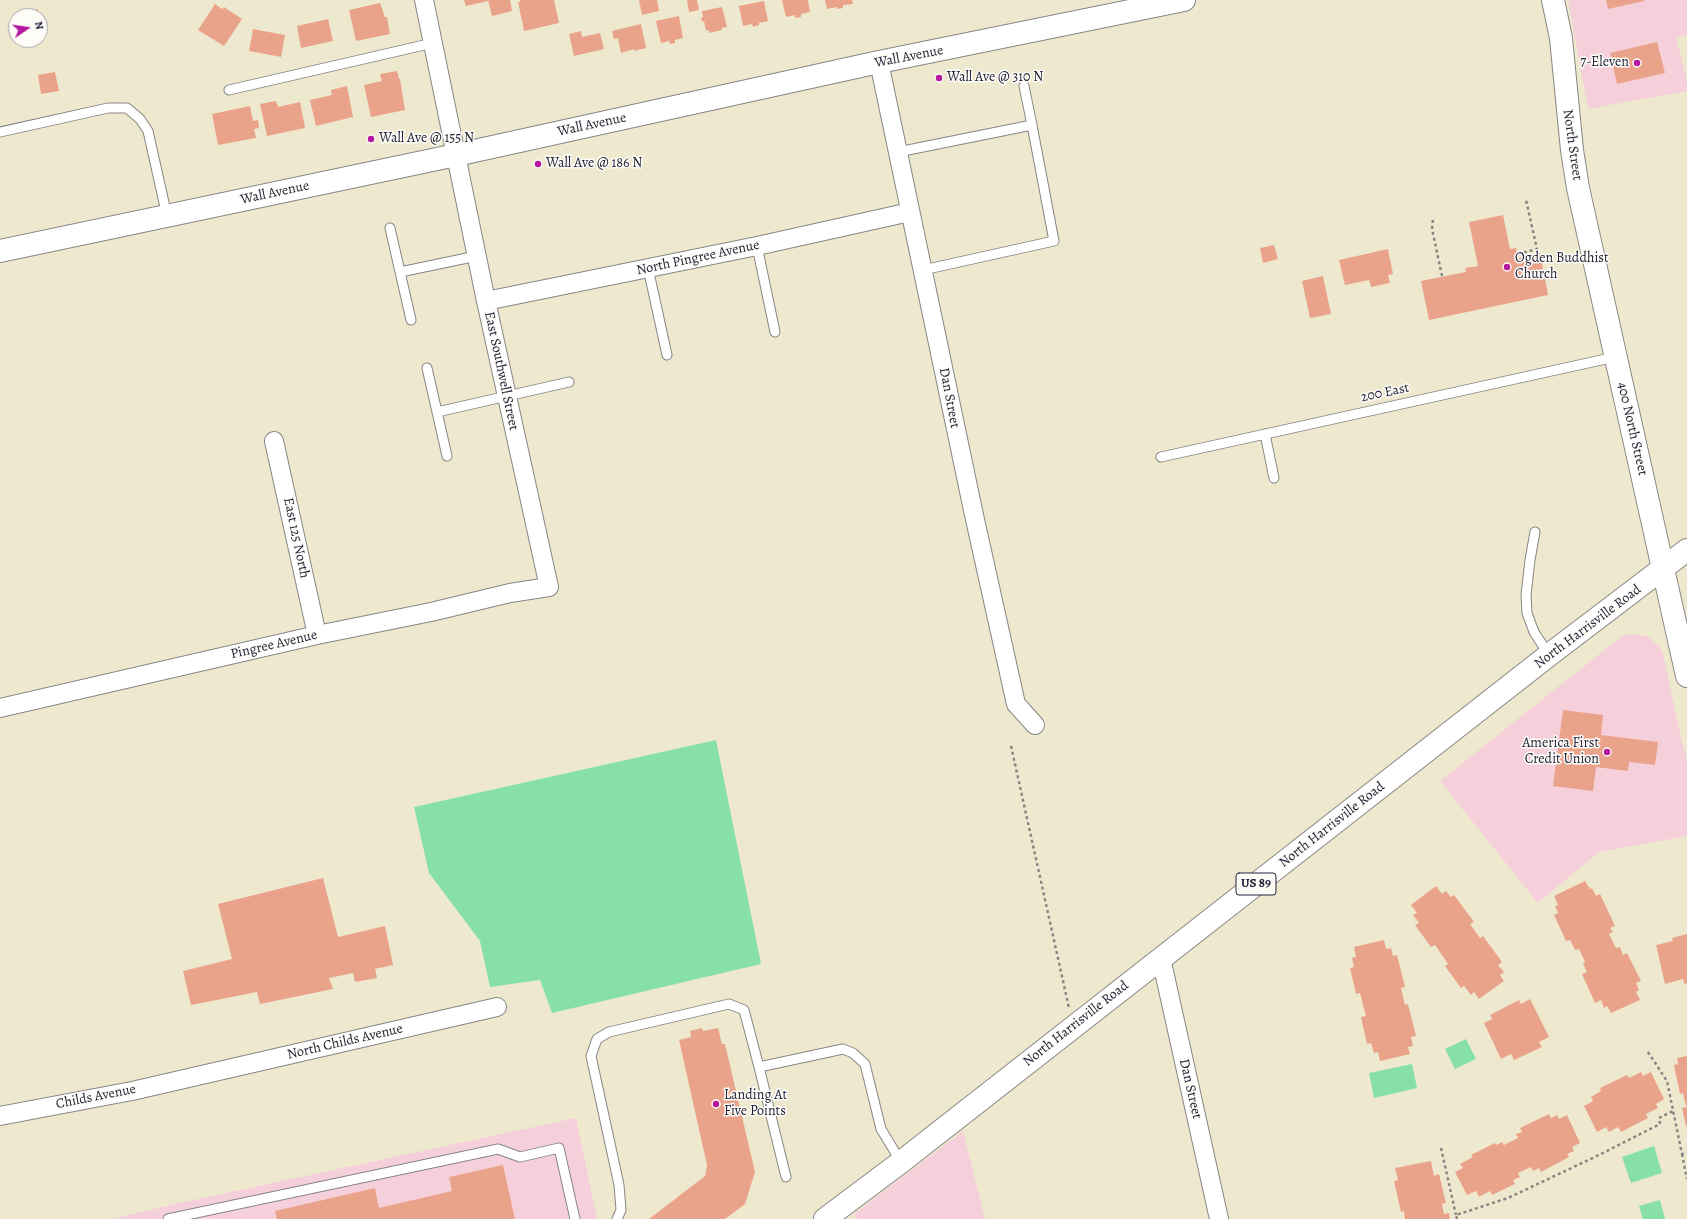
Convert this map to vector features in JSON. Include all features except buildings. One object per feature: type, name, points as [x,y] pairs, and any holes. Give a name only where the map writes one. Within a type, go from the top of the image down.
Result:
[{"type":"main road","name":"Wall Avenue","points":[[0,252],[456,155],[879,62],[1184,0]]},
{"type":"main road","name":"North Street","points":[[1553,0],[1561,38],[1572,150],[1578,188],[1600,290]]},
{"type":"main road","name":"400 North Street","points":[[1600,290],[1664,568],[1687,676]]},
{"type":"main road","name":"North Harrisville Road","points":[[825,1219],[901,1162],[1549,655],[1687,550]]},
{"type":"street","name":"East Southwell Street","points":[[424,0],[486,301],[549,587]]},
{"type":"street","name":"Dan Street","points":[[879,62],[974,515],[1016,704],[1035,725]]},
{"type":"street","name":"North Pingree Avenue","points":[[486,301],[757,246],[910,212]]},
{"type":"street","name":"East 125 North","points":[[274,441],[317,635]]},
{"type":"street","name":"Pingree Avenue","points":[[0,708],[317,635],[431,612],[510,593],[549,587]]},
{"type":"street","name":"Dan Street","points":[[1161,958],[1219,1219]]},
{"type":"street","name":"North Childs Avenue","points":[[192,1077],[497,1007]]},
{"type":"street","name":"Childs Avenue","points":[[0,1116],[192,1077]]},
{"type":"lane","points":[[229,90],[433,43]]},
{"type":"lane","points":[[923,270],[1054,241],[1024,86]]},
{"type":"lane","points":[[0,132],[108,108],[127,108],[140,119],[148,131],[167,216]]},
{"type":"lane","points":[[898,152],[1032,125]]},
{"type":"lane","points":[[390,228],[411,320]]},
{"type":"lane","points":[[757,246],[775,332]]},
{"type":"lane","points":[[400,272],[477,256]]},
{"type":"lane","points":[[648,268],[667,355]]},
{"type":"lane","name":"200 East","points":[[1161,457],[1615,357]]},
{"type":"lane","points":[[427,368],[447,456]]},
{"type":"lane","points":[[437,412],[569,382]]},
{"type":"lane","points":[[1265,434],[1274,478]]},
{"type":"lane","points":[[1535,532],[1526,595],[1527,613],[1534,632],[1549,655]]},
{"type":"lane","points":[[617,1219],[621,1210],[619,1185],[591,1056],[596,1039],[609,1032],[728,1004],[744,1010],[786,1177]]},
{"type":"lane","points":[[759,1067],[843,1049],[853,1053],[865,1064],[881,1129],[901,1162]]},
{"type":"lane","points":[[168,1219],[498,1149],[520,1157],[559,1148],[575,1219]]},
{"type":"path","points":[[1518,254],[1537,249],[1526,200]]},
{"type":"path","points":[[1433,220],[1432,229],[1442,276]]},
{"type":"path","points":[[1011,746],[1073,1027]]},
{"type":"path","points":[[1648,1052],[1666,1081],[1687,1179]]},
{"type":"path","points":[[1456,1215],[1508,1198],[1600,1154],[1660,1124],[1660,1118],[1673,1111]]},
{"type":"path","points":[[1441,1148],[1457,1219]]},
{"type":"path","points":[[1682,1154],[1687,1152]]},
{"type":"shaded area","points":[[1568,0],[1687,0],[1687,35],[1676,38],[1687,80],[1687,91],[1588,109]]},
{"type":"shaded area","points":[[1634,634],[1646,636],[1651,639],[1660,648],[1663,654],[1687,759],[1687,836],[1599,852],[1538,903],[1440,781],[1622,636]]},
{"type":"shaded area","points":[[576,1118],[597,1219],[112,1219],[184,1202]]},
{"type":"shaded area","points":[[963,1131],[985,1219],[857,1219],[854,1214]]},
{"type":"green space","points":[[716,740],[761,964],[552,1013],[540,980],[490,987],[480,941],[429,873],[414,807]]},
{"type":"green space","points":[[1466,1039],[1476,1059],[1455,1069],[1445,1049]]},
{"type":"green space","points":[[1412,1064],[1417,1088],[1374,1098],[1369,1073]]},
{"type":"green space","points":[[1654,1146],[1662,1173],[1631,1183],[1622,1157]]},
{"type":"green space","points":[[1660,1200],[1665,1219],[1643,1219],[1639,1206]]},
{"type":"place","name":"7-Eleven","points":[[1637,63]]},
{"type":"place","name":"Wall Ave @ 310 N","points":[[939,78]]},
{"type":"place","name":"Wall Ave @ 155 N","points":[[371,139]]},
{"type":"place","name":"Wall Ave @ 186 N","points":[[538,164]]},
{"type":"place","name":"Ogden Buddhist Church","points":[[1507,267]]},
{"type":"place","name":"America First Credit Union","points":[[1607,752]]},
{"type":"place","name":"Landing At Five Points","points":[[716,1104]]}]
